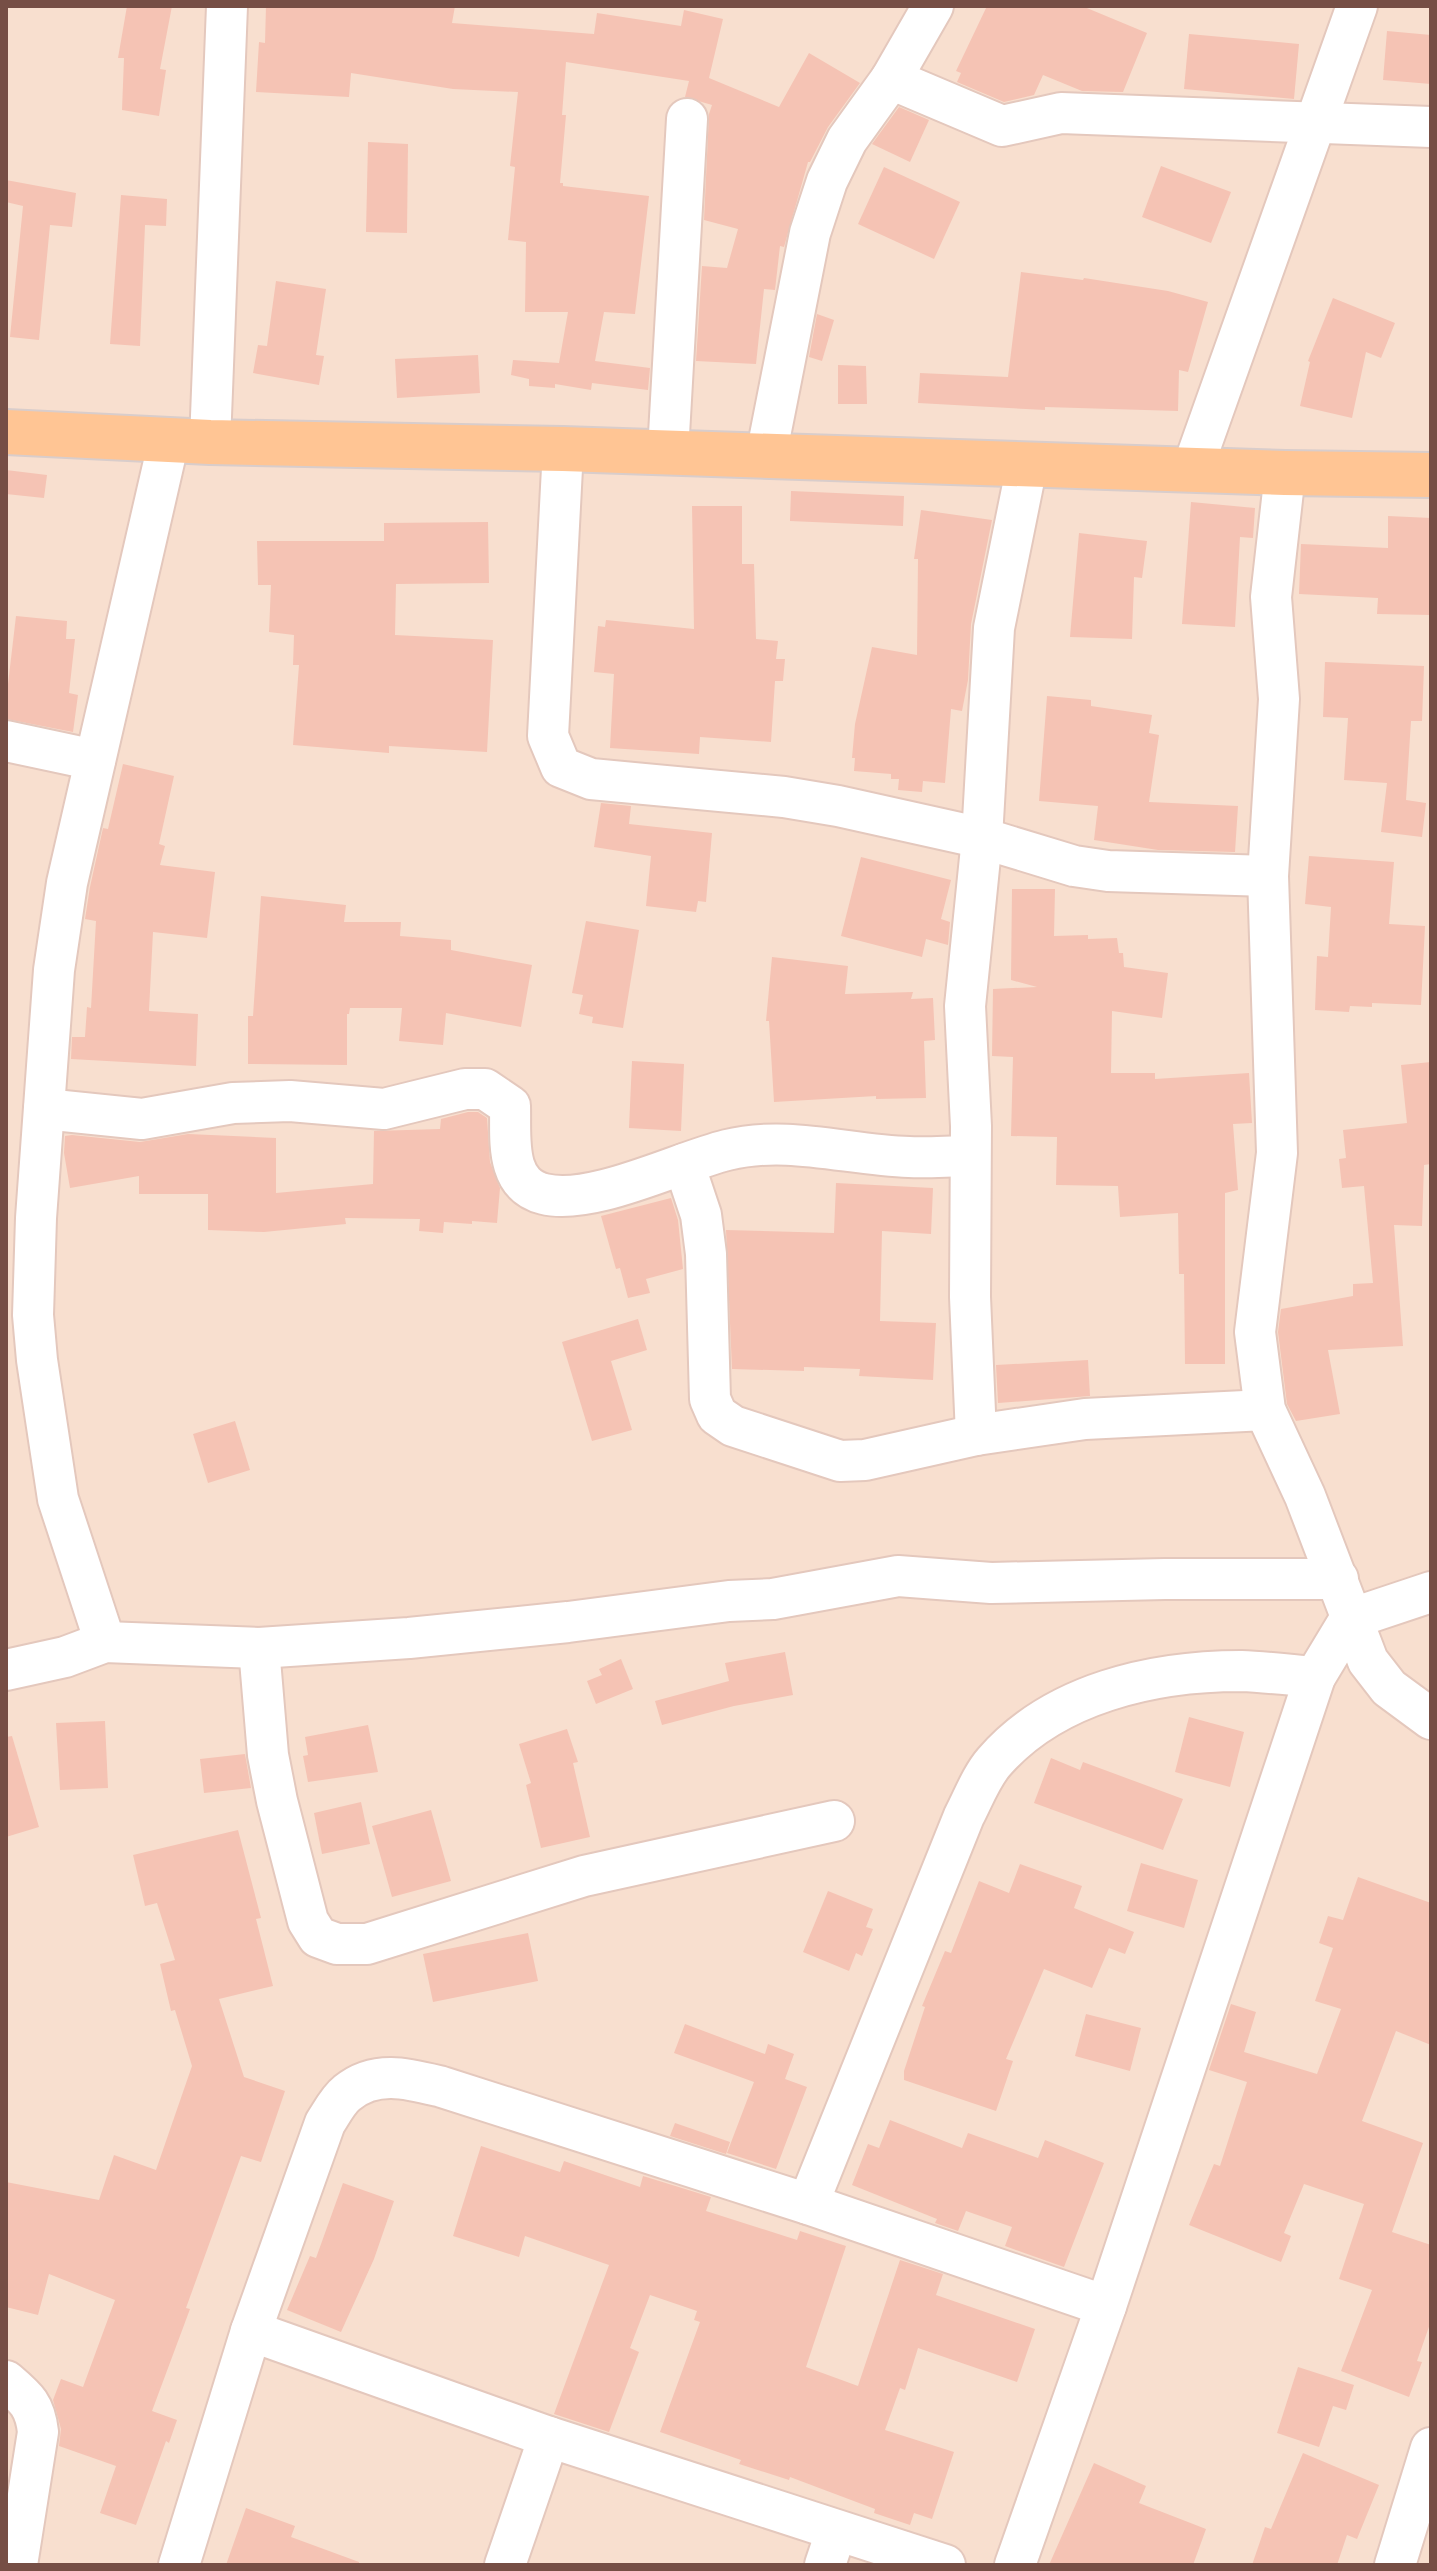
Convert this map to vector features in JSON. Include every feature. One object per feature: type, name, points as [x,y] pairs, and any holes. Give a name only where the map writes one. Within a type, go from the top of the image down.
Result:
[{"type":"main road","points":[[6,432],[189,441],[1431,475]]},
{"type":"street","points":[[105,1642],[58,1499],[33,1315],[54,970],[95,760],[189,441],[227,6]]},
{"type":"street","points":[[766,456],[810,233],[827,181],[847,140],[891,79],[933,6]]},
{"type":"street","points":[[1192,470],[1357,6]]},
{"type":"street","points":[[891,79],[1002,126],[1061,113],[1431,127]]},
{"type":"street","points":[[668,452],[687,119]]},
{"type":"street","points":[[563,449],[548,736],[561,767],[591,779],[784,797],[838,806],[982,838],[1074,866],[1108,871],[1268,876]]},
{"type":"street","points":[[976,1435],[970,1297],[971,1126],[965,1006],[982,838],[994,628],[1027,465]]},
{"type":"street","points":[[1285,473],[1271,597],[1279,699],[1268,876],[1277,1153],[1255,1332],[1265,1410],[1305,1496],[1368,1661],[1389,1688],[1431,1719]]},
{"type":"street","points":[[6,741],[95,760]]},
{"type":"street","points":[[44,1109],[142,1119],[233,1103],[290,1101],[384,1109],[465,1089],[485,1089],[510,1106],[513,1166],[523,1181],[542,1194],[567,1197],[608,1188],[727,1150],[762,1144],[807,1145],[909,1157],[970,1156]]},
{"type":"street","points":[[684,1164],[701,1215],[706,1254],[710,1399],[717,1415],[733,1426],[840,1461],[865,1460],[976,1435],[1085,1419],[1265,1410]]},
{"type":"street","points":[[6,1670],[65,1657],[105,1642],[259,1648],[409,1638],[729,1601],[773,1599],[898,1576],[991,1583],[1338,1579]]},
{"type":"street","points":[[1015,2565],[1106,2306],[1315,1677],[1350,1619],[1431,1592]]},
{"type":"street","points":[[259,1648],[268,1755],[308,1921],[318,1937],[337,1944],[367,1944],[584,1876],[834,1821]]},
{"type":"street","points":[[808,2204],[964,1816],[992,1764],[1027,1729],[1070,1705],[1130,1683],[1242,1671],[1315,1677]]},
{"type":"street","points":[[179,2565],[251,2331],[325,2123],[346,2093],[371,2079],[402,2077],[442,2087],[808,2204],[1106,2306]]},
{"type":"street","points":[[251,2331],[549,2437],[831,2548],[945,2565]]},
{"type":"street","points":[[6,2381],[23,2395],[35,2412],[38,2432],[17,2565]]},
{"type":"street","points":[[505,2565],[549,2437]]},
{"type":"street","points":[[1395,2565],[1431,2448]]},
{"type":"shaded area","points":[[6,6],[1431,6],[1431,2565],[6,2565]]},
{"type":"building","points":[[127,6],[172,6],[160,69],[166,70],[159,116],[122,110],[124,58],[118,58]]},
{"type":"building","points":[[266,6],[455,6],[452,23],[594,34],[597,13],[681,26],[684,10],[723,19],[709,78],[779,107],[809,53],[860,83],[828,127],[808,162],[784,247],[780,246],[775,290],[764,289],[756,364],[696,361],[702,266],[727,268],[738,229],[704,220],[712,105],[685,97],[689,81],[566,62],[562,115],[566,115],[560,183],[563,186],[649,196],[635,314],[604,312],[595,361],[650,368],[648,390],[592,383],[591,390],[555,384],[555,388],[529,386],[529,379],[511,375],[513,360],[559,363],[568,312],[525,312],[526,242],[508,240],[515,167],[510,166],[518,92],[453,89],[351,73],[349,97],[256,92],[259,42],[265,43]]},
{"type":"building","points":[[987,6],[1082,6],[1147,33],[1123,92],[1082,91],[1043,75],[1034,95],[1004,102],[957,82],[961,73],[956,71]]},
{"type":"building","points":[[1387,31],[1431,35],[1431,84],[1383,80]]},
{"type":"building","points":[[1189,34],[1299,44],[1294,99],[1184,89]]},
{"type":"building","points":[[899,107],[929,120],[910,162],[872,144]]},
{"type":"building","points":[[368,142],[408,144],[407,233],[366,232]]},
{"type":"building","points":[[1161,166],[1231,192],[1211,243],[1142,217]]},
{"type":"building","points":[[884,167],[960,202],[934,259],[858,224]]},
{"type":"building","points":[[6,180],[76,193],[72,227],[50,225],[39,340],[10,337],[23,206],[6,202]]},
{"type":"building","points":[[121,195],[167,199],[166,226],[145,225],[140,346],[110,344]]},
{"type":"building","points":[[1021,272],[1168,291],[1208,302],[1188,372],[1179,370],[1178,411],[1045,407],[1045,410],[918,403],[920,373],[1008,377]]},
{"type":"building","points":[[276,281],[326,289],[316,355],[324,356],[319,385],[253,373],[258,345],[267,346]]},
{"type":"building","points":[[1333,298],[1395,323],[1381,358],[1366,352],[1352,418],[1300,406],[1308,361]]},
{"type":"building","points":[[817,314],[834,320],[822,361],[809,357]]},
{"type":"building","points":[[478,355],[480,393],[397,398],[395,359]]},
{"type":"building","points":[[838,365],[866,366],[867,404],[838,404]]},
{"type":"building","points":[[6,470],[47,475],[44,498],[6,494]]},
{"type":"building","points":[[791,491],[904,496],[903,526],[790,521]]},
{"type":"building","points":[[1191,502],[1255,508],[1253,538],[1240,537],[1235,627],[1182,624]]},
{"type":"building","points":[[692,506],[742,506],[742,564],[754,564],[756,639],[778,641],[776,659],[785,659],[783,681],[775,681],[771,742],[700,737],[699,754],[610,748],[614,674],[594,672],[598,626],[605,627],[606,620],[694,629]]},
{"type":"building","points":[[921,510],[992,520],[971,624],[968,680],[962,711],[951,709],[945,783],[923,781],[922,792],[898,790],[899,779],[891,779],[891,774],[854,771],[855,758],[852,758],[855,724],[872,647],[917,655],[918,559],[914,559]]},
{"type":"building","points":[[1388,516],[1431,518],[1431,615],[1377,614],[1378,598],[1299,594],[1301,544],[1388,548]]},
{"type":"building","points":[[488,522],[489,583],[396,584],[395,635],[493,640],[487,752],[389,746],[389,753],[293,745],[299,665],[293,665],[294,635],[269,632],[271,585],[258,585],[257,541],[384,541],[384,523]]},
{"type":"building","points":[[1079,533],[1147,541],[1142,578],[1134,577],[1132,639],[1070,637]]},
{"type":"building","points":[[16,616],[67,621],[66,639],[75,639],[69,693],[78,695],[73,732],[6,719],[6,684]]},
{"type":"building","points":[[1325,662],[1424,666],[1422,721],[1411,721],[1406,800],[1426,803],[1422,837],[1381,832],[1387,783],[1344,780],[1348,718],[1323,717]]},
{"type":"building","points":[[1047,696],[1091,700],[1091,706],[1152,715],[1149,733],[1159,735],[1149,802],[1238,806],[1235,852],[1158,850],[1094,840],[1098,806],[1039,801]]},
{"type":"building","points":[[123,764],[174,776],[159,844],[165,846],[160,865],[215,872],[207,938],[153,932],[149,1011],[198,1014],[196,1066],[71,1059],[72,1037],[85,1037],[87,1007],[91,1008],[96,921],[85,919],[90,887],[103,828],[108,829]]},
{"type":"building","points":[[601,803],[631,806],[629,824],[712,833],[706,902],[698,901],[696,912],[646,906],[651,856],[594,847]]},
{"type":"building","points":[[1309,856],[1394,862],[1389,924],[1425,926],[1421,1005],[1372,1003],[1372,1007],[1350,1006],[1349,1012],[1315,1010],[1317,956],[1328,957],[1331,907],[1305,904]]},
{"type":"building","points":[[861,857],[951,880],[941,919],[950,922],[948,945],[926,939],[922,957],[841,936]]},
{"type":"building","points":[[1012,889],[1055,889],[1054,936],[1117,938],[1124,967],[1168,973],[1162,1018],[1112,1011],[1111,1073],[1155,1073],[1155,1079],[1249,1073],[1252,1123],[1233,1124],[1238,1190],[1225,1193],[1225,1364],[1185,1364],[1184,1274],[1179,1274],[1178,1213],[1120,1217],[1118,1186],[1056,1185],[1057,1137],[1011,1136],[1013,1057],[992,1056],[993,989],[1037,987],[1011,980]]},
{"type":"building","points":[[261,896],[346,905],[344,922],[401,922],[400,936],[451,940],[451,950],[532,965],[521,1027],[446,1013],[443,1045],[399,1041],[402,1008],[350,1008],[347,1014],[347,1065],[248,1064],[248,1016],[253,1016]]},
{"type":"building","points":[[586,921],[639,930],[623,1028],[592,1023],[593,1017],[579,1014],[583,995],[572,993]]},
{"type":"building","points":[[772,957],[848,966],[845,994],[913,992],[911,999],[933,998],[935,1040],[924,1041],[926,1098],[876,1099],[876,1096],[774,1102],[769,1021],[766,1021]]},
{"type":"building","points":[[632,1061],[684,1064],[681,1131],[629,1128]]},
{"type":"building","points":[[1431,1062],[1431,1164],[1424,1165],[1422,1226],[1394,1225],[1403,1346],[1328,1350],[1340,1414],[1296,1421],[1287,1404],[1278,1332],[1281,1309],[1353,1296],[1353,1284],[1373,1283],[1364,1186],[1342,1188],[1339,1159],[1346,1158],[1343,1130],[1407,1123],[1401,1065]]},
{"type":"building","points":[[478,1112],[487,1118],[490,1162],[500,1188],[497,1223],[444,1222],[443,1233],[419,1231],[420,1219],[345,1218],[346,1224],[264,1232],[208,1230],[208,1194],[139,1194],[139,1176],[70,1188],[64,1153],[65,1136],[72,1135],[140,1142],[188,1134],[276,1138],[276,1193],[373,1184],[374,1131],[440,1129],[441,1119]]},
{"type":"building","points":[[836,1183],[933,1188],[931,1234],[882,1231],[880,1321],[936,1323],[933,1380],[859,1376],[860,1369],[732,1369],[726,1230],[834,1233]]},
{"type":"building","points":[[671,1198],[678,1220],[683,1269],[646,1279],[650,1293],[628,1298],[601,1216]]},
{"type":"building","points":[[638,1319],[647,1350],[611,1361],[632,1430],[592,1441],[562,1342]]},
{"type":"building","points":[[1088,1360],[1090,1396],[998,1403],[996,1365]]},
{"type":"building","points":[[235,1421],[250,1470],[208,1483],[193,1434]]},
{"type":"building","points":[[785,1652],[793,1695],[734,1706],[662,1725],[655,1701],[729,1681],[725,1663]]},
{"type":"building","points":[[621,1659],[633,1689],[596,1704],[587,1681],[602,1675],[599,1669]]},
{"type":"building","points":[[1189,1717],[1244,1732],[1230,1787],[1175,1772]]},
{"type":"building","points":[[105,1721],[108,1788],[60,1790],[56,1723]]},
{"type":"building","points":[[368,1725],[378,1772],[308,1782],[303,1756],[308,1755],[305,1737]]},
{"type":"building","points":[[567,1729],[578,1762],[573,1763],[590,1837],[541,1848],[526,1785],[531,1783],[519,1744]]},
{"type":"building","points":[[12,1736],[39,1827],[6,1837],[6,1737]]},
{"type":"building","points":[[245,1754],[251,1788],[204,1793],[200,1759]]},
{"type":"building","points":[[1051,1758],[1080,1770],[1083,1762],[1183,1799],[1163,1850],[1034,1803]]},
{"type":"building","points":[[361,1802],[370,1844],[322,1854],[314,1813]]},
{"type":"building","points":[[431,1810],[451,1881],[392,1897],[372,1826]]},
{"type":"building","points":[[238,1830],[261,1918],[256,1919],[273,1986],[219,1999],[244,2077],[285,2091],[261,2162],[241,2156],[186,2308],[190,2309],[152,2411],[177,2420],[169,2443],[166,2441],[136,2525],[100,2513],[116,2466],[59,2446],[61,2429],[53,2400],[61,2379],[83,2387],[115,2300],[49,2274],[38,2315],[6,2307],[6,2182],[99,2200],[114,2155],[156,2170],[192,2066],[175,2010],[171,2011],[160,1964],[175,1960],[157,1903],[145,1906],[133,1855]]},
{"type":"building","points":[[1141,1863],[1198,1880],[1184,1928],[1127,1911]]},
{"type":"building","points":[[1020,1864],[1082,1886],[1074,1908],[1134,1932],[1125,1954],[1109,1948],[1092,1988],[1044,1969],[1006,2059],[1013,2061],[996,2111],[904,2080],[904,2071],[925,2007],[922,2006],[945,1951],[951,1953],[979,1881],[1009,1893]]},
{"type":"building","points":[[1358,1877],[1431,1903],[1431,2045],[1396,2031],[1362,2121],[1423,2143],[1392,2232],[1431,2245],[1431,2321],[1417,2361],[1422,2362],[1409,2397],[1341,2371],[1372,2290],[1339,2279],[1364,2204],[1304,2184],[1284,2233],[1291,2236],[1281,2262],[1189,2225],[1214,2164],[1220,2166],[1247,2082],[1209,2070],[1231,2004],[1256,2012],[1244,2052],[1317,2074],[1341,2009],[1315,2001],[1333,1948],[1319,1943],[1328,1916],[1343,1920]]},
{"type":"building","points":[[828,1891],[873,1909],[866,1927],[873,1929],[862,1956],[856,1953],[849,1971],[803,1952]]},
{"type":"building","points":[[528,1933],[538,1981],[433,2002],[423,1954]]},
{"type":"building","points":[[1086,2014],[1141,2028],[1130,2071],[1075,2056]]},
{"type":"building","points":[[685,2024],[765,2054],[768,2044],[794,2054],[785,2079],[807,2087],[776,2169],[727,2153],[754,2082],[674,2053]]},
{"type":"building","points":[[890,2120],[962,2148],[968,2133],[1038,2158],[1045,2140],[1104,2163],[1064,2267],[1005,2246],[1012,2227],[966,2211],[958,2231],[935,2223],[937,2219],[852,2185],[868,2144],[879,2148]]},
{"type":"building","points":[[675,2123],[730,2142],[726,2154],[670,2136]]},
{"type":"building","points":[[481,2146],[560,2172],[564,2161],[640,2187],[643,2176],[711,2197],[706,2211],[797,2240],[800,2231],[846,2246],[806,2367],[858,2386],[900,2260],[943,2274],[936,2295],[1035,2329],[1017,2382],[918,2348],[905,2390],[900,2388],[885,2430],[954,2452],[932,2519],[914,2513],[910,2525],[790,2477],[789,2480],[739,2464],[741,2460],[660,2432],[700,2322],[694,2320],[697,2311],[650,2295],[630,2348],[639,2352],[609,2432],[554,2414],[609,2265],[525,2236],[519,2257],[453,2236]]},
{"type":"building","points":[[343,2183],[394,2201],[374,2259],[341,2332],[287,2310],[310,2256],[316,2258]]},
{"type":"building","points":[[1298,2367],[1354,2385],[1346,2410],[1333,2406],[1319,2447],[1277,2433]]},
{"type":"building","points":[[1303,2453],[1379,2485],[1357,2539],[1347,2535],[1337,2565],[1252,2565],[1265,2527],[1271,2529]]},
{"type":"building","points":[[1094,2463],[1146,2486],[1139,2503],[1206,2529],[1193,2565],[1049,2565]]},
{"type":"building","points":[[246,2508],[295,2526],[291,2537],[359,2562],[359,2565],[226,2565]]}]
